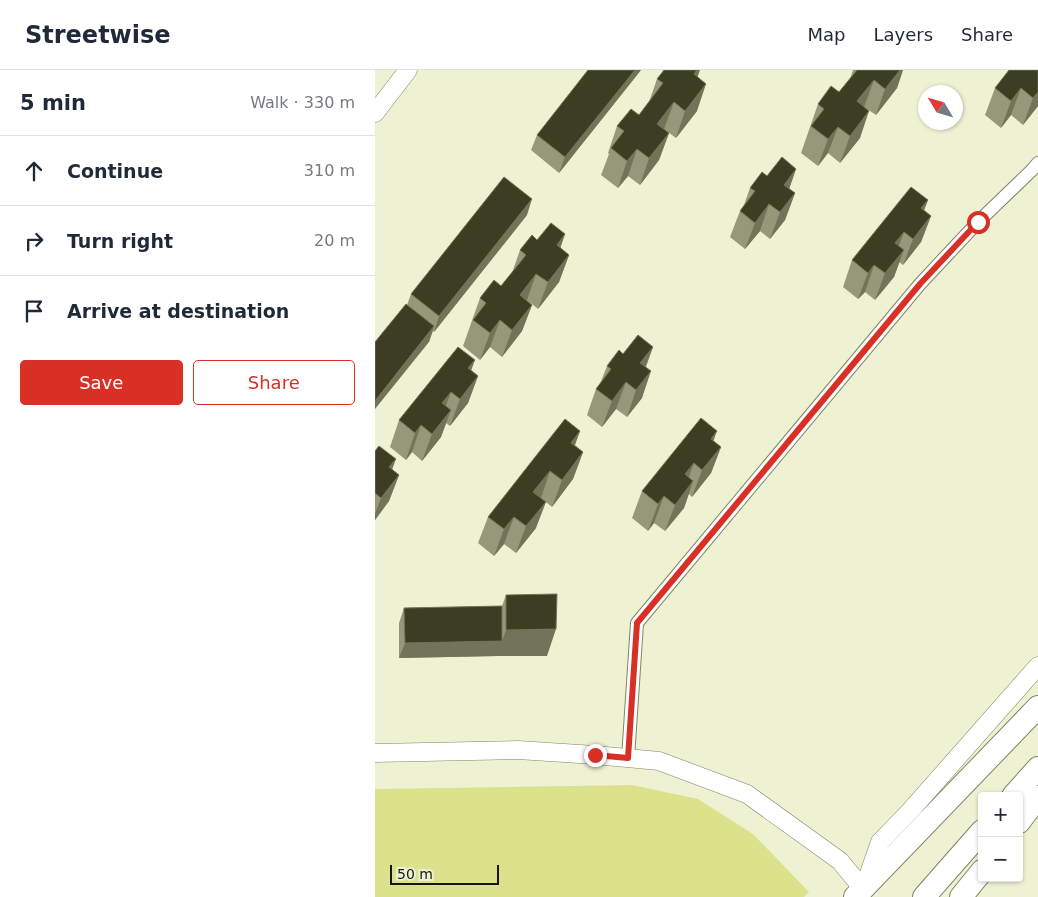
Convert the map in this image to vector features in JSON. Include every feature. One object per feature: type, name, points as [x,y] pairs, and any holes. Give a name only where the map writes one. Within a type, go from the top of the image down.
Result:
[{"type":"highway","points":[[862,895],[1038,707]]},
{"type":"highway","points":[[862,895],[1038,712]]},
{"type":"highway","points":[[1017,792],[1038,768]]},
{"type":"highway","points":[[1023,817],[1038,797]]},
{"type":"highway","points":[[924,897],[978,836]]},
{"type":"highway","points":[[963,897],[978,876]]},
{"type":"street","points":[[375,113],[408,70]]},
{"type":"street","points":[[628,758],[637,623],[920,284],[1038,162]]},
{"type":"street","points":[[862,895],[880,842],[910,811],[1038,666]]},
{"type":"street","points":[[375,753],[518,750],[659,761],[747,794],[840,862],[862,895]]},
{"type":"street","points":[[1023,830],[1038,813]]},
{"type":"street","points":[[963,897],[978,881]]},
{"type":"green space","points":[[632,785],[698,799],[753,834],[809,892],[804,897],[375,897],[375,789]]},
{"type":"building","points":[[588,70],[635,70],[565,157],[537,135]]},
{"type":"building","points":[[664,70],[697,70],[694,74],[706,84],[685,111],[674,102],[657,124],[669,133],[649,158],[637,149],[627,161],[611,148],[624,131],[617,126],[631,109],[639,115],[663,83],[657,79]]},
{"type":"building","points":[[857,70],[900,70],[885,89],[874,80],[857,101],[869,111],[850,136],[838,127],[828,139],[811,126],[824,109],[818,104],[831,86],[839,92]]},
{"type":"building","points":[[1009,70],[1038,70],[1038,92],[1033,98],[1021,88],[1011,101],[995,88]]},
{"type":"building","points":[[782,157],[796,169],[784,185],[795,193],[780,212],[769,204],[755,223],[740,211],[755,191],[750,188],[762,172],[767,176]]},
{"type":"building","points":[[504,177],[532,199],[439,316],[411,294]]},
{"type":"building","points":[[911,187],[928,200],[921,208],[931,216],[913,239],[904,232],[895,243],[904,250],[885,273],[874,265],[868,273],[852,260]]},
{"type":"building","points":[[551,223],[565,234],[557,245],[569,255],[548,282],[536,274],[520,295],[532,305],[512,330],[500,320],[490,333],[473,320],[486,303],[480,298],[494,280],[501,286],[526,255],[520,250],[532,235],[537,240]]},
{"type":"building","points":[[406,304],[434,326],[375,401],[375,342]]},
{"type":"building","points":[[638,335],[653,347],[640,363],[651,371],[636,390],[626,382],[612,401],[596,389],[611,369],[607,366],[619,350],[623,354]]},
{"type":"building","points":[[458,347],[475,360],[468,368],[478,376],[460,399],[451,392],[442,403],[451,410],[432,434],[421,425],[415,433],[399,420]]},
{"type":"building","points":[[701,418],[717,431],[711,439],[721,447],[702,470],[694,463],[685,474],[693,481],[675,505],[664,496],[658,504],[642,491]]},
{"type":"building","points":[[565,419],[580,431],[571,443],[583,452],[562,480],[550,471],[533,492],[546,502],[526,526],[514,517],[504,529],[488,517]]},
{"type":"building","points":[[379,446],[396,459],[389,467],[399,475],[381,498],[375,493],[375,451]]},
{"type":"building","points":[[557,594],[556,629],[506,630],[506,595]]},
{"type":"building","points":[[502,606],[502,641],[405,643],[404,608]]},
{"type":"route","points":[[595,755],[628,758],[637,623],[920,284],[978,222]]}]
